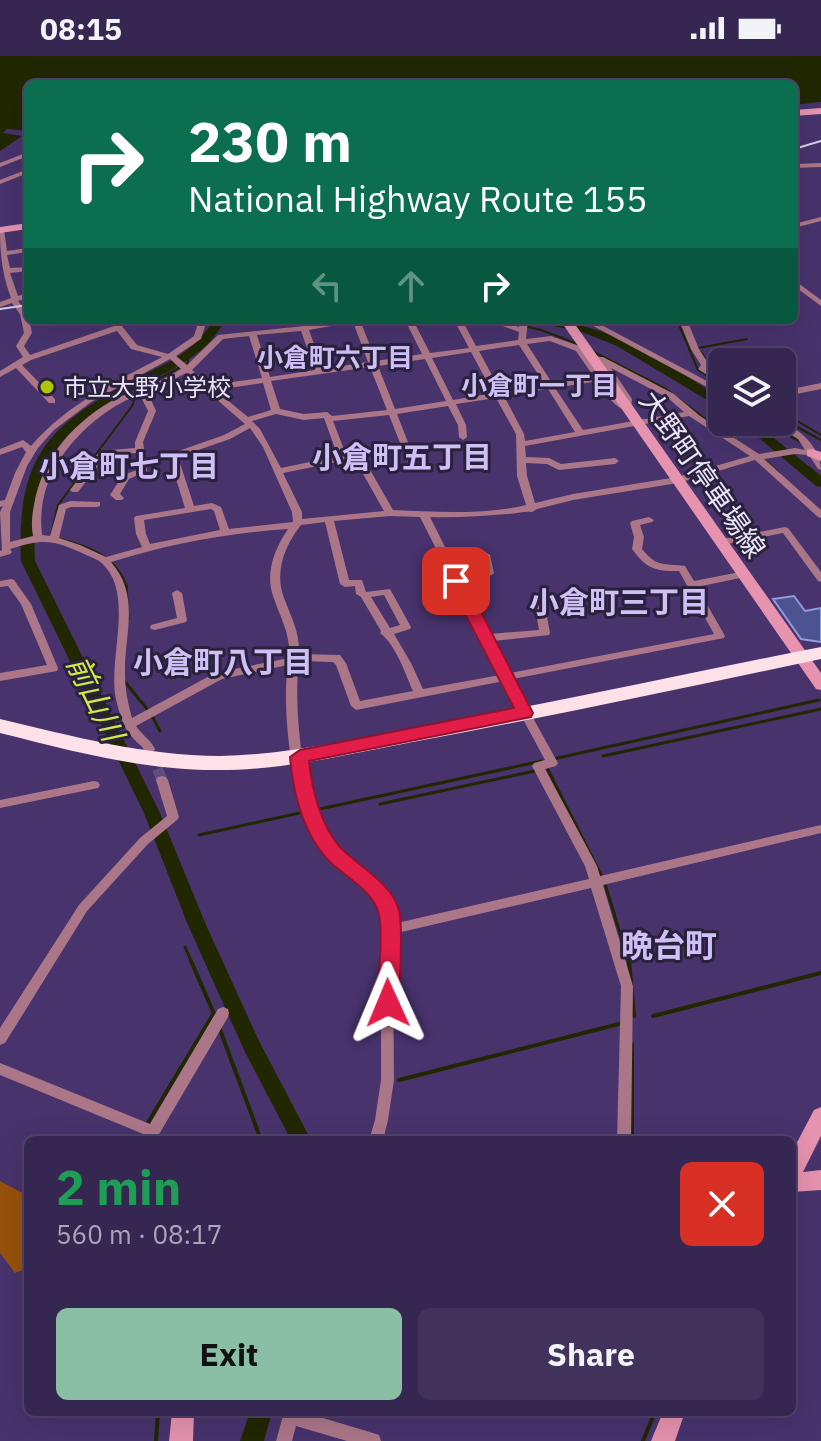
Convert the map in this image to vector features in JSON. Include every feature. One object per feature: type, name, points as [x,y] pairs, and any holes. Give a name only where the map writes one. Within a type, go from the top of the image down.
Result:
[{"type":"highway","points":[[0,736],[113,757],[143,758],[216,773],[300,762],[813,660]]},
{"type":"highway","points":[[0,726],[113,757]]},
{"type":"main road","points":[[798,113],[821,111]]},
{"type":"main road","points":[[0,230],[24,227]]},
{"type":"main road","name":"大野町停車場線","points":[[569,324],[745,574],[813,660],[821,685]]},
{"type":"main road","points":[[796,1165],[821,1116]]},
{"type":"main road","points":[[796,1182],[821,1180]]},
{"type":"main road","points":[[181,1441],[183,1416]]},
{"type":"main road","points":[[663,1441],[672,1416]]},
{"type":"street","points":[[13,149],[24,151]]},
{"type":"street","points":[[0,165],[24,154]]},
{"type":"street","points":[[798,166],[821,165]]},
{"type":"street","points":[[0,182],[24,173]]},
{"type":"street","points":[[798,224],[821,219]]},
{"type":"street","points":[[0,230],[14,300],[24,314]]},
{"type":"street","points":[[5,253],[24,251]]},
{"type":"street","points":[[6,271],[24,269]]},
{"type":"street","points":[[798,285],[821,304]]},
{"type":"street","points":[[0,305],[24,296]]},
{"type":"street","points":[[26,324],[28,333],[20,346],[28,358]]},
{"type":"street","points":[[0,374],[28,358],[115,324],[134,347],[171,356],[187,368],[263,439],[279,471],[297,512],[297,523],[279,555],[275,579],[278,598],[293,635],[291,707],[310,815],[334,854],[382,898],[389,911],[386,975],[390,1071],[377,1136]]},
{"type":"street","points":[[143,758],[146,742],[138,739],[122,707],[117,672],[125,604],[117,572],[108,560],[92,551],[54,539],[38,538],[5,549],[5,503],[31,451],[52,428],[85,402],[171,356],[198,337],[202,324]]},
{"type":"street","points":[[38,538],[36,503],[53,459],[83,425],[128,395],[143,392],[187,368],[221,337],[328,324]]},
{"type":"street","points":[[355,324],[412,463]]},
{"type":"street","points":[[411,324],[462,425],[463,437]]},
{"type":"street","points":[[460,324],[520,434],[524,486],[532,509]]},
{"type":"street","points":[[502,324],[524,331]]},
{"type":"street","points":[[524,324],[522,343],[580,433]]},
{"type":"street","points":[[594,324],[708,385]]},
{"type":"street","points":[[685,324],[706,366],[702,369],[708,373]]},
{"type":"street","points":[[304,328],[320,373]]},
{"type":"street","points":[[253,335],[276,411]]},
{"type":"street","points":[[209,388],[551,338],[579,349],[618,404],[628,409],[628,399],[600,359],[671,396],[691,413],[758,457],[821,515]]},
{"type":"street","points":[[17,364],[52,401]]},
{"type":"street","points":[[328,419],[393,412],[601,378]]},
{"type":"street","points":[[796,391],[821,386]]},
{"type":"street","points":[[119,498],[115,495],[126,477],[142,471],[139,442],[152,411],[143,392]]},
{"type":"street","points":[[190,508],[173,456],[227,437],[248,423],[276,411],[304,417],[327,415],[345,458]]},
{"type":"street","points":[[522,444],[691,413]]},
{"type":"street","points":[[796,434],[817,455],[821,467]]},
{"type":"street","points":[[0,452],[23,443],[31,451]]},
{"type":"street","points":[[75,490],[103,453],[140,450]]},
{"type":"street","points":[[108,560],[147,547],[225,530],[390,513],[424,515],[532,509],[573,497],[678,480],[758,457],[795,451],[817,455]]},
{"type":"street","points":[[279,471],[345,458],[362,463],[390,513]]},
{"type":"street","points":[[523,460],[549,461],[559,467],[615,461]]},
{"type":"street","points":[[54,539],[62,507],[97,504]]},
{"type":"street","points":[[147,547],[139,518],[190,508],[217,507],[225,530]]},
{"type":"street","points":[[424,515],[550,758],[538,766],[596,881],[627,986],[624,1136]]},
{"type":"street","points":[[329,519],[345,584],[359,582],[361,594],[365,595],[385,633],[406,663],[420,694]]},
{"type":"street","points":[[130,724],[219,676],[294,658],[336,658],[341,663],[356,706],[720,636],[682,568],[655,569],[637,549],[639,537],[635,523],[649,520]]},
{"type":"street","points":[[722,542],[785,530],[821,579]]},
{"type":"street","points":[[456,581],[489,573],[485,555]]},
{"type":"street","points":[[691,585],[745,574]]},
{"type":"street","points":[[0,584],[11,582],[26,604],[53,668],[0,677]]},
{"type":"street","points":[[365,595],[387,591],[406,627],[385,633]]},
{"type":"street","points":[[155,627],[182,620],[177,593]]},
{"type":"street","points":[[486,638],[545,633],[540,606]]},
{"type":"street","points":[[0,1039],[83,908],[173,814],[162,780]]},
{"type":"street","points":[[0,804],[94,785]]},
{"type":"street","points":[[390,930],[821,829]]},
{"type":"street","points":[[0,1069],[153,1132],[223,1013]]},
{"type":"street","points":[[284,1441],[290,1416]]},
{"type":"street","points":[[297,1416],[373,1441]]},
{"type":"shaded area","points":[[0,56],[821,56],[821,102],[798,105],[798,80],[24,80],[24,131],[7,129],[3,133],[22,136],[0,151]]},
{"type":"shaded area","points":[[0,1181],[24,1194],[24,1270],[15,1273],[0,1253]]},
{"type":"building","points":[[794,596],[805,611],[821,608],[821,642],[801,639],[773,599]]},
{"type":"waterway","name":"前山川","points":[[217,324],[206,340],[190,354],[92,409],[69,426],[51,446],[38,468],[30,494],[26,525],[28,561],[152,813],[197,925],[252,1046],[299,1136]]},
{"type":"waterway","points":[[516,324],[578,344]]},
{"type":"waterway","points":[[560,324],[621,344],[708,396]]},
{"type":"waterway","points":[[679,324],[698,370],[708,376]]},
{"type":"waterway","points":[[698,348],[747,339]]},
{"type":"waterway","points":[[592,351],[666,389],[708,421]]},
{"type":"waterway","points":[[701,352],[708,362]]},
{"type":"waterway","points":[[51,535],[58,505],[132,406],[138,390],[188,363],[188,358]]},
{"type":"waterway","points":[[796,420],[821,435]]},
{"type":"waterway","points":[[796,427],[821,440]]},
{"type":"waterway","points":[[763,436],[821,483]]},
{"type":"waterway","points":[[789,436],[803,443]]},
{"type":"waterway","points":[[761,457],[779,473]]},
{"type":"waterway","points":[[61,539],[101,554],[116,568],[127,587]]},
{"type":"waterway","points":[[126,585],[128,619]]},
{"type":"waterway","points":[[125,682],[148,710]]},
{"type":"waterway","points":[[553,759],[819,700]]},
{"type":"waterway","points":[[603,756],[821,709]]},
{"type":"waterway","points":[[152,716],[160,731]]},
{"type":"waterway","points":[[315,810],[542,761]]},
{"type":"waterway","points":[[548,770],[602,877]]},
{"type":"waterway","points":[[380,804],[535,771]]},
{"type":"waterway","points":[[199,835],[304,812]]},
{"type":"waterway","points":[[605,884],[629,963]]},
{"type":"waterway","points":[[185,947],[192,963]]},
{"type":"waterway","points":[[191,961],[214,1013]]},
{"type":"waterway","points":[[629,961],[634,1016]]},
{"type":"waterway","points":[[653,1016],[821,973]]},
{"type":"waterway","points":[[146,1126],[214,1013]]},
{"type":"waterway","points":[[399,1080],[619,1024]]},
{"type":"waterway","points":[[219,1027],[260,1136]]},
{"type":"waterway","points":[[632,1044],[632,1136]]},
{"type":"waterway","points":[[156,1441],[158,1416]]},
{"type":"waterway","name":"前山川","points":[[252,1441],[260,1416]]},
{"type":"waterway","points":[[643,1441],[653,1416]]},
{"type":"tunnel","points":[[151,753],[162,780]]},
{"type":"railway","points":[[798,148],[821,141]]},
{"type":"railway","points":[[0,309],[24,306]]},
{"type":"place","name":"市立大野小学校","points":[[47,387]]},
{"type":"district","name":"小倉町六丁目","points":[[335,357]]},
{"type":"district","name":"小倉町一丁目","points":[[539,385]]},
{"type":"district","name":"小倉町五丁目","points":[[402,456]]},
{"type":"district","name":"小倉町七丁目","points":[[129,465]]},
{"type":"district","name":"小倉町三丁目","points":[[619,601]]},
{"type":"district","name":"小倉町八丁目","points":[[223,661]]},
{"type":"district","name":"晩台町","points":[[669,945]]},
{"type":"route","points":[[388,1003],[389,911],[376,891],[334,854],[319,834],[310,815],[300,757],[525,713],[456,581]]}]
